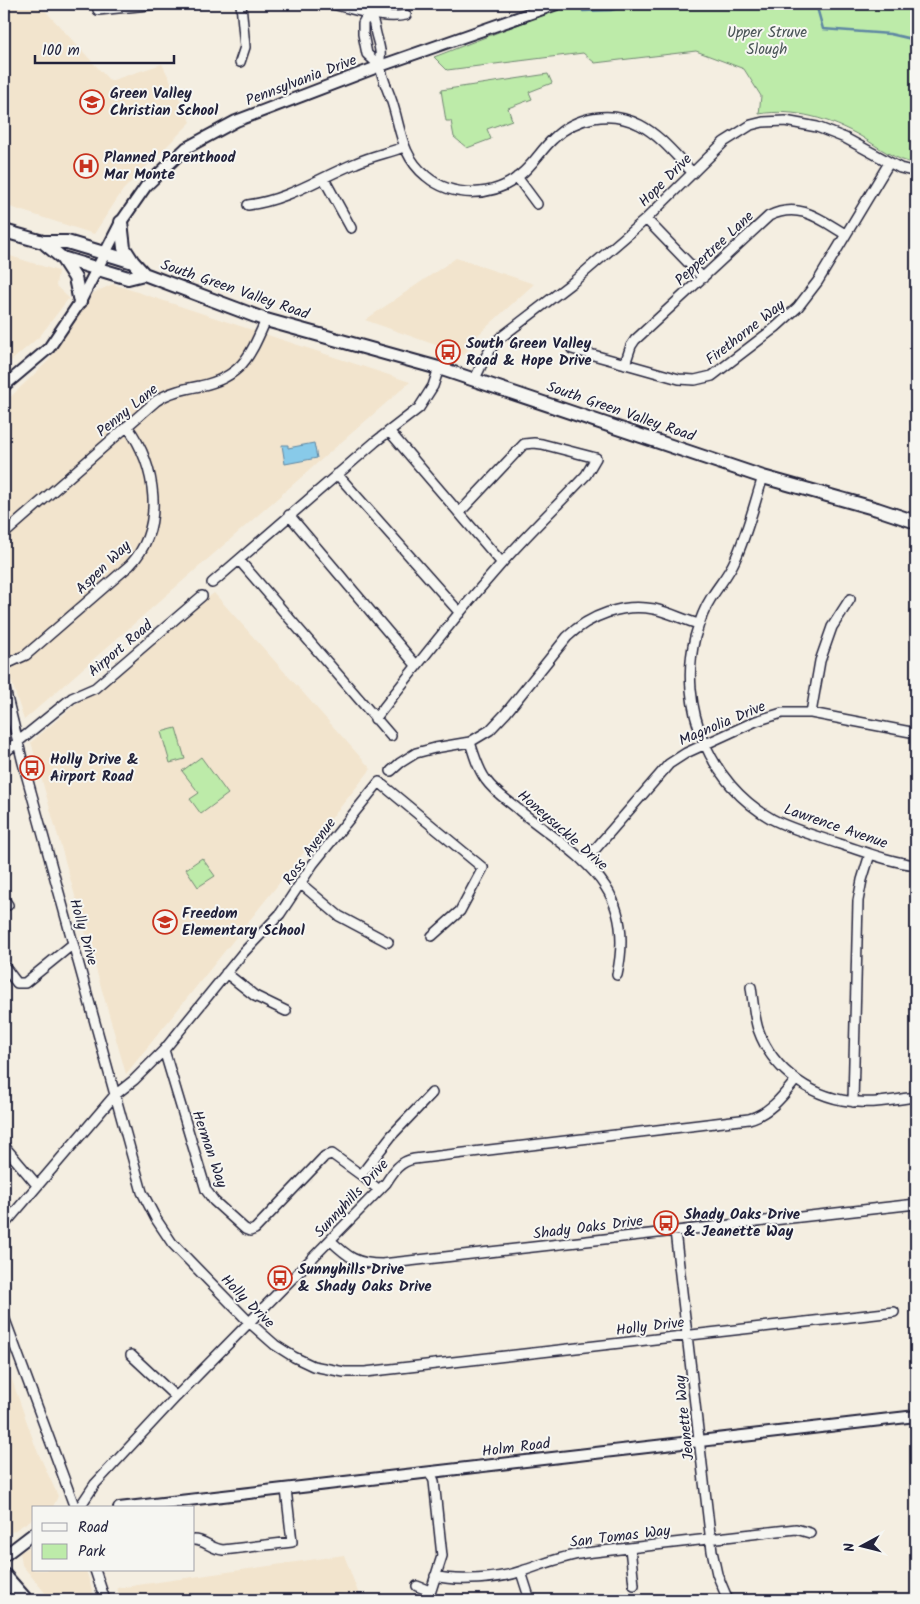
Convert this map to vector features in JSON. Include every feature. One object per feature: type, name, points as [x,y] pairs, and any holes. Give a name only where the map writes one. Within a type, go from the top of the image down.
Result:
[{"type":"main road","points":[[121,222],[124,248],[133,262]]},
{"type":"main road","name":"South Green Valley Road","points":[[4,231],[43,242],[67,242],[133,262],[144,274],[266,320],[475,379],[763,477],[916,522]]},
{"type":"main road","name":"South Green Valley Road","points":[[43,242],[62,258],[128,278],[144,274]]},
{"type":"main road","points":[[62,258],[75,278],[80,302]]},
{"type":"main road","points":[[4,1576],[25,1600]]},
{"type":"street","points":[[98,10],[159,4]]},
{"type":"street","points":[[240,62],[245,47],[241,4]]},
{"type":"street","points":[[332,4],[368,14],[393,17],[406,15]]},
{"type":"street","name":"Pennsylvania Drive","points":[[4,386],[49,348],[80,302],[121,222],[146,186],[186,148],[236,121],[380,66],[557,4]]},
{"type":"street","points":[[368,14],[362,28],[368,54],[380,66],[395,110],[404,148],[413,163],[425,175],[440,185],[469,192],[484,192],[498,188],[518,178],[552,140],[566,128],[583,120],[607,117],[623,119],[642,126],[655,136],[693,174]]},
{"type":"street","name":"Hope Drive","points":[[475,379],[482,362],[500,338],[573,282],[646,219],[731,137],[751,125],[770,121],[794,122],[826,130],[845,138],[889,163],[916,172]]},
{"type":"street","points":[[248,205],[288,196],[356,163],[404,148]]},
{"type":"street","name":"Firethorne Way","points":[[572,349],[689,380],[701,380],[712,376],[776,327],[798,307],[818,281],[889,163]]},
{"type":"street","points":[[518,178],[537,204]]},
{"type":"street","points":[[324,179],[351,228]]},
{"type":"street","name":"Peppertree Lane","points":[[625,364],[635,340],[762,222],[776,212],[790,210],[805,211],[845,234]]},
{"type":"street","points":[[646,219],[703,278]]},
{"type":"street","name":"Penny Lane","points":[[4,534],[156,401],[166,395],[216,382],[233,374],[249,356],[266,320]]},
{"type":"street","points":[[212,583],[337,474],[419,408],[433,386],[439,368]]},
{"type":"street","name":"Aspen Way","points":[[4,665],[26,655],[130,565],[146,542],[153,518],[152,493],[144,456],[127,426]]},
{"type":"street","points":[[390,431],[502,563]]},
{"type":"street","points":[[375,718],[460,612],[502,563],[586,475],[596,458],[542,444],[524,444],[459,513]]},
{"type":"street","points":[[337,474],[460,612]]},
{"type":"street","name":"Lawrence Avenue","points":[[763,477],[734,561],[709,600],[699,624],[692,653],[690,686],[693,709],[706,745],[713,761],[739,794],[760,810],[782,823],[870,854],[916,865]]},
{"type":"street","points":[[289,515],[416,665]]},
{"type":"street","points":[[239,560],[391,736]]},
{"type":"street","name":"Airport Road","points":[[4,753],[72,698],[95,688],[202,596]]},
{"type":"street","points":[[812,713],[820,661],[832,627],[850,599]]},
{"type":"street","points":[[391,771],[416,753],[470,742],[490,730],[575,629],[594,618],[616,610],[649,608],[699,624]]},
{"type":"street","name":"Holly Drive","points":[[4,685],[142,1192],[156,1219],[172,1243],[275,1346],[294,1357],[323,1368],[354,1373],[377,1372],[894,1312]]},
{"type":"street","name":"Magnolia Drive","points":[[584,862],[668,764],[756,721],[782,713],[812,713],[916,733]]},
{"type":"street","name":"Honeysuckle Drive","points":[[470,742],[481,771],[492,788],[584,862],[604,885],[617,911],[622,943],[622,954],[617,975]]},
{"type":"street","name":"Ross Avenue","points":[[164,1050],[248,947],[280,914],[313,864],[379,782],[483,868],[460,911],[432,936]]},
{"type":"street","points":[[853,1102],[858,901],[870,854]]},
{"type":"street","points":[[300,883],[340,916],[388,942]]},
{"type":"street","points":[[4,966],[17,983],[25,983],[73,944]]},
{"type":"street","points":[[226,973],[255,996],[286,1011]]},
{"type":"street","points":[[751,987],[756,1021],[763,1041],[777,1062],[796,1080],[824,1095],[853,1102],[916,1096]]},
{"type":"street","points":[[4,1225],[115,1095],[134,1080],[164,1050]]},
{"type":"street","name":"Herman Way","points":[[164,1050],[206,1190],[214,1201],[245,1229],[250,1231],[255,1229],[325,1156],[332,1154],[379,1190]]},
{"type":"street","name":"Sunnyhills Drive","points":[[80,1506],[95,1484],[176,1397],[386,1184],[396,1168],[410,1160],[749,1119],[771,1108],[796,1080]]},
{"type":"street","points":[[361,1175],[392,1135],[432,1093]]},
{"type":"street","points":[[4,1146],[37,1185]]},
{"type":"street","name":"Shady Oaks Drive","points":[[330,1240],[353,1259],[366,1263],[382,1264],[916,1204]]},
{"type":"street","name":"Jeanette Way","points":[[675,1231],[714,1565],[728,1600]]},
{"type":"street","points":[[4,1317],[74,1506]]},
{"type":"street","points":[[131,1355],[176,1397]]},
{"type":"street","name":"Holm Road","points":[[137,1506],[916,1416]]},
{"type":"street","points":[[428,1600],[442,1556],[434,1481],[430,1472]]},
{"type":"street","points":[[195,1540],[201,1540],[213,1548],[223,1550],[292,1542],[286,1489]]},
{"type":"street","name":"San Tomas Way","points":[[435,1576],[449,1580],[502,1576],[521,1572],[572,1554],[796,1530],[810,1533]]},
{"type":"street","points":[[4,1556],[32,1535]]},
{"type":"street","points":[[630,1548],[634,1585]]},
{"type":"street","points":[[96,1572],[105,1600]]},
{"type":"street","points":[[521,1572],[530,1600]]},
{"type":"street","points":[[416,1586],[430,1591]]},
{"type":"shaded area","name":"Green Valley Christian School","points":[[4,4],[39,4],[110,81],[162,64],[191,122],[123,190],[94,234],[4,205]]},
{"type":"shaded area","points":[[4,254],[58,271],[56,286],[69,298],[40,336],[4,367]]},
{"type":"shaded area","points":[[456,258],[534,284],[479,334],[464,355],[365,320]]},
{"type":"shaded area","points":[[113,284],[410,382],[24,720],[4,658],[4,403],[49,360],[91,294]]},
{"type":"shaded area","name":"Freedom Elementary School","points":[[214,593],[371,769],[126,1074],[31,742]]},
{"type":"shaded area","points":[[4,1357],[36,1448],[58,1496],[53,1506],[32,1506],[32,1519],[4,1537]]},
{"type":"shaded area","points":[[32,1546],[32,1572],[87,1572],[95,1600],[51,1600],[22,1565],[20,1552]]},
{"type":"shaded area","points":[[344,1555],[361,1600],[121,1600],[117,1588]]},
{"type":"green space","name":"Upper Struve Slough","points":[[571,4],[916,4],[916,164],[895,157],[862,137],[825,120],[799,114],[759,114],[761,96],[744,69],[696,51],[595,63],[583,53],[447,70],[434,57]]},
{"type":"green space","points":[[548,74],[552,83],[529,92],[532,99],[508,108],[512,120],[487,129],[491,139],[467,148],[454,137],[451,121],[446,121],[441,90]]},
{"type":"green space","points":[[176,728],[185,759],[170,763],[161,732]]},
{"type":"green space","points":[[201,757],[228,794],[201,814],[190,799],[199,793],[182,771]]},
{"type":"green space","points":[[202,858],[215,876],[198,887],[186,869]]},
{"type":"water","points":[[314,443],[317,458],[285,464],[282,445],[288,445],[288,448]]},
{"type":"waterway","points":[[583,11],[611,10],[635,4],[650,4]]},
{"type":"waterway","points":[[723,4],[741,8],[744,4]]},
{"type":"waterway","points":[[816,4],[823,29],[890,34],[916,40]]},
{"type":"place","name":"Green Valley Christian School","points":[[92,102]]},
{"type":"place","name":"Planned Parenthood Mar Monte","points":[[86,166]]},
{"type":"place","name":"South Green Valley Road & Hope Drive","points":[[448,352]]},
{"type":"place","name":"Holly Drive & Airport Road","points":[[32,768]]},
{"type":"place","name":"Freedom Elementary School","points":[[165,922]]},
{"type":"place","name":"Shady Oaks Drive & Jeanette Way","points":[[666,1223]]},
{"type":"place","name":"Sunnyhills Drive & Shady Oaks Drive","points":[[280,1278]]}]
